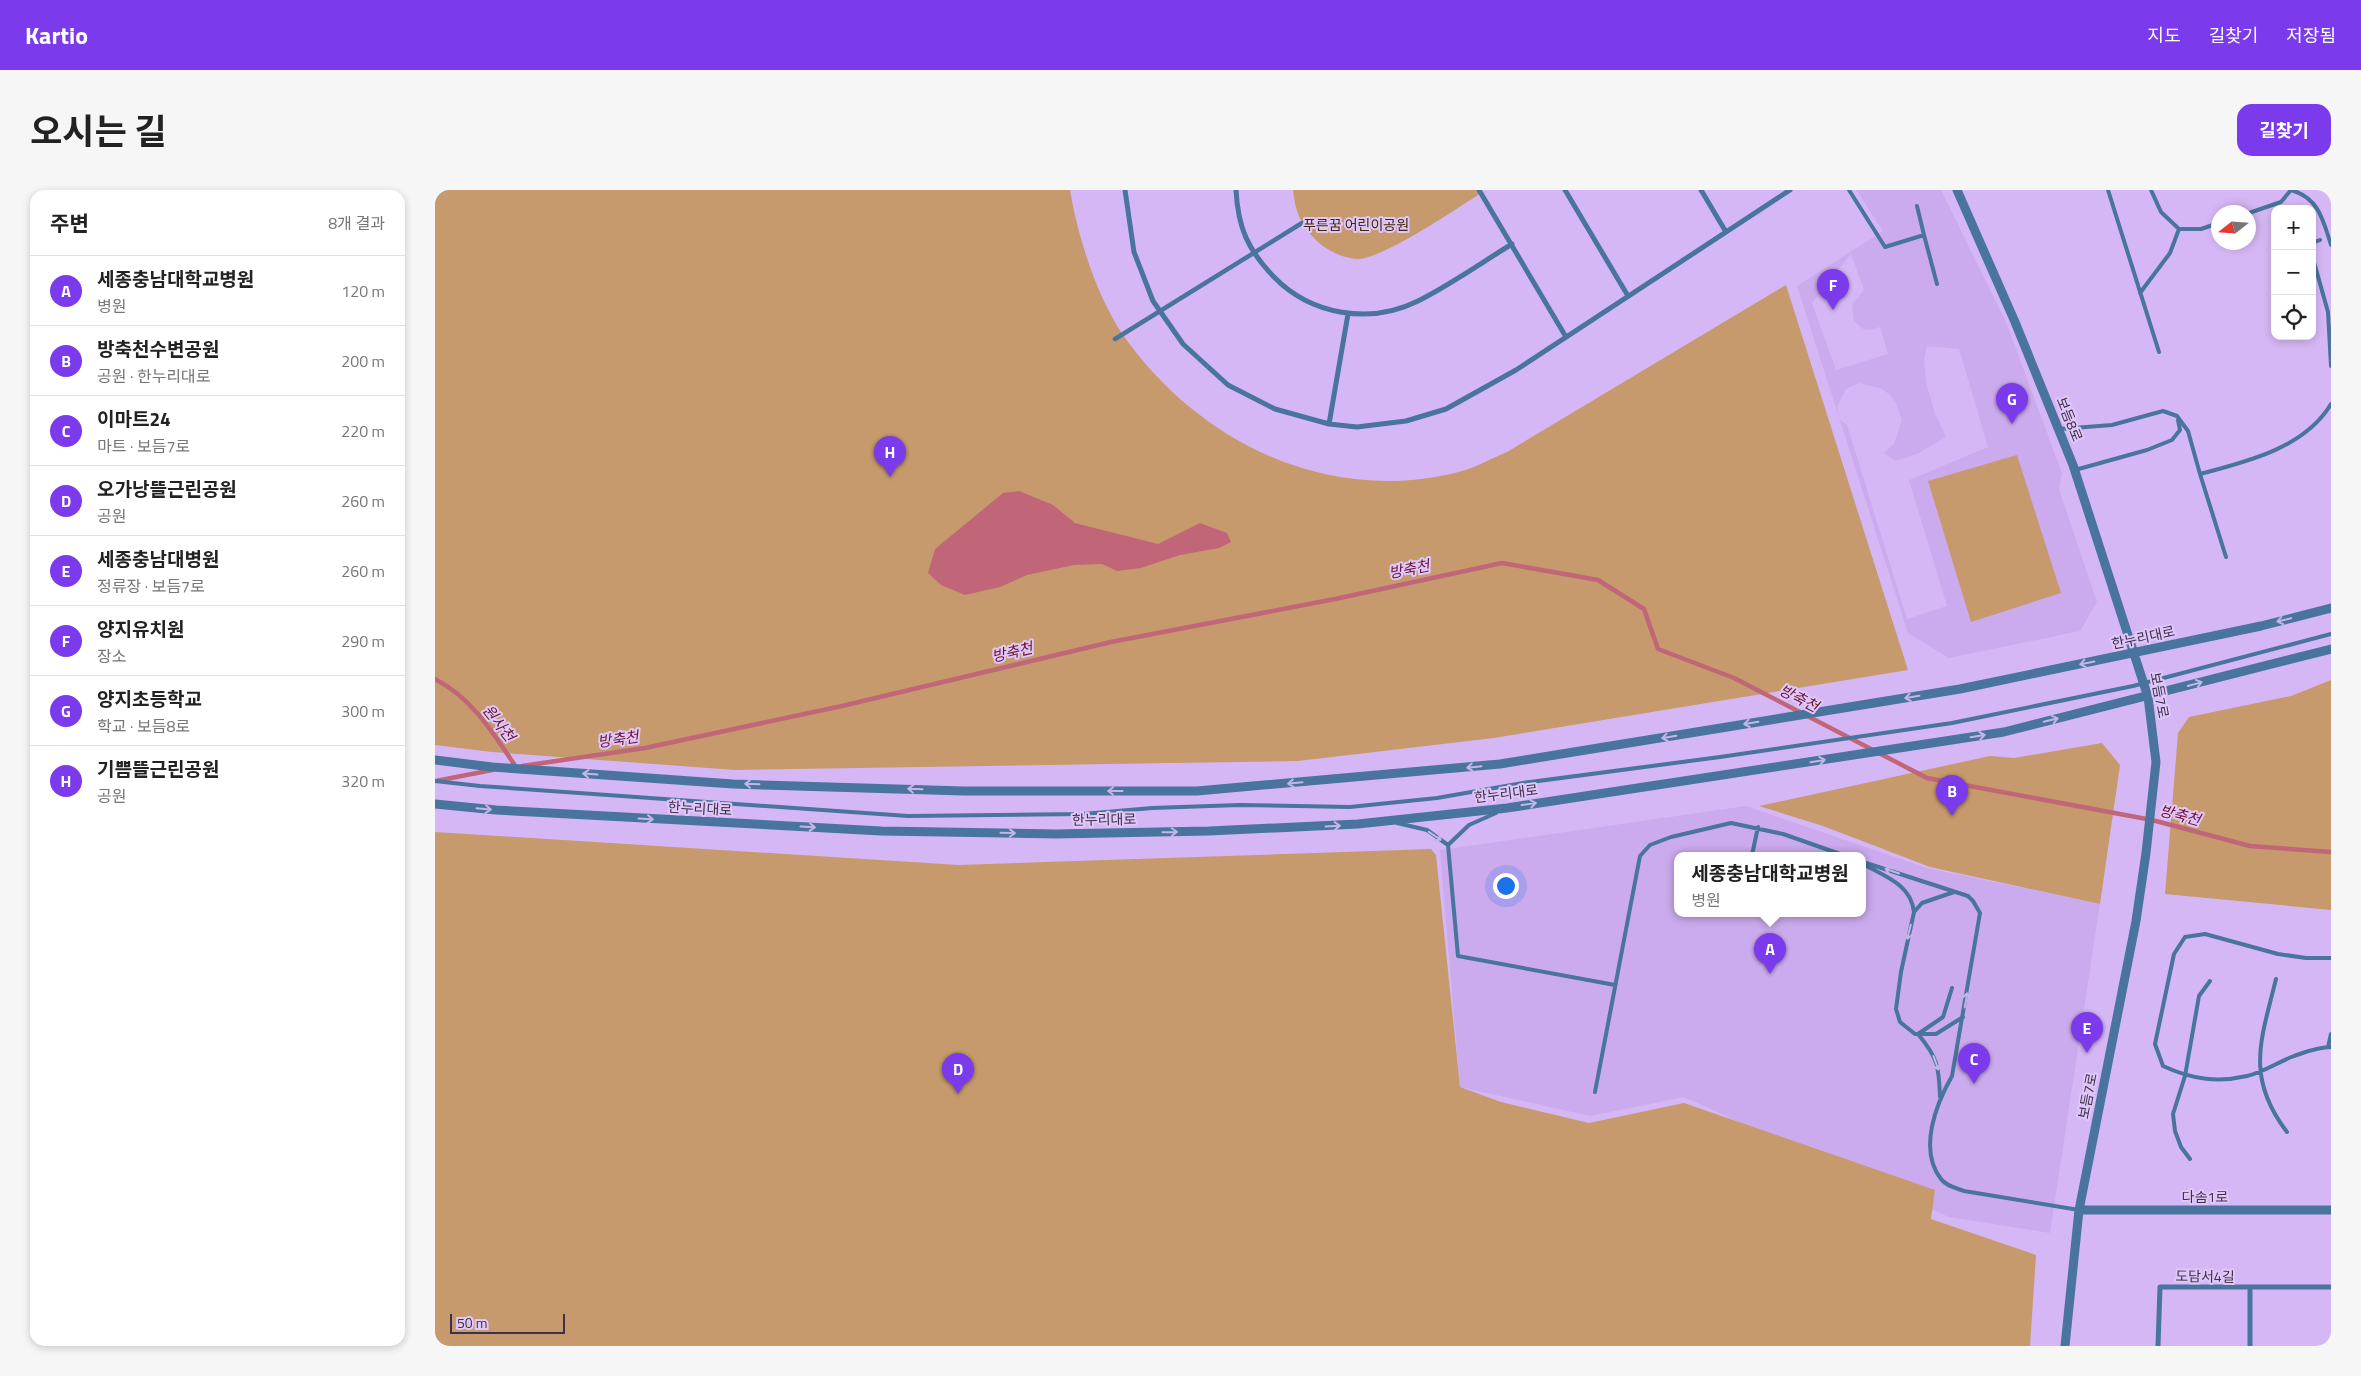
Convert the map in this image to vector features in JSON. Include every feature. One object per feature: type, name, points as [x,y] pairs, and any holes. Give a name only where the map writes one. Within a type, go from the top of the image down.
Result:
[{"type":"street","points":[[1125,190],[1134,252],[1153,301],[1183,344],[1228,386],[1275,409],[1329,424],[1357,427],[1407,421],[1446,408],[1516,370],[1790,190]]},
{"type":"street","points":[[1235,190],[1243,234],[1253,253],[1287,290],[1313,305],[1348,314],[1379,313],[1416,302],[1512,244]]},
{"type":"street","points":[[1479,190],[1567,337]]},
{"type":"street","points":[[1565,190],[1628,296]]},
{"type":"street","points":[[1701,190],[1726,232]]},
{"type":"street","name":"보듬8로","points":[[1957,190],[2015,322],[2075,470],[2139,665]]},
{"type":"street","points":[[1115,339],[1302,223]]},
{"type":"street","points":[[1329,424],[1348,314]]},
{"type":"street","name":"한누리대로","points":[[435,760],[492,767],[733,784],[964,791],[1197,791],[1500,764],[1717,729],[1960,689],[2135,654],[2331,608]]},
{"type":"street","points":[[2148,697],[2331,649]]},
{"type":"street","name":"보듬7로","points":[[2065,1346],[2079,1210],[2135,921],[2146,853],[2156,762],[2148,697],[2139,665]]},
{"type":"street","name":"한누리대로","points":[[435,804],[496,810],[881,831],[1056,834],[1209,831],[1358,824],[1507,808],[2003,732],[2148,697]]},
{"type":"street","name":"다솜1로","points":[[2079,1210],[2331,1210]]},
{"type":"street","name":"도담서4길","points":[[2158,1346],[2160,1286],[2250,1288],[2331,1286]]},
{"type":"street","name":"도담서4길","points":[[2250,1288],[2251,1346]]},
{"type":"lane","points":[[1849,190],[1885,247],[1924,235]]},
{"type":"lane","points":[[2108,190],[2159,352]]},
{"type":"lane","points":[[2151,190],[2161,212],[2179,229],[2201,229],[2211,226]]},
{"type":"lane","points":[[2256,211],[2281,202],[2291,190],[2303,193],[2321,213],[2331,244]]},
{"type":"lane","points":[[1917,206],[1937,284]]},
{"type":"lane","points":[[2140,293],[2170,253],[2179,229]]},
{"type":"lane","points":[[2316,242],[2320,240]]},
{"type":"lane","points":[[2316,269],[2328,312],[2331,366]]},
{"type":"lane","points":[[2200,474],[2243,462],[2298,438],[2318,422],[2331,404]]},
{"type":"lane","points":[[2059,429],[2112,426],[2163,411],[2177,416],[2188,431],[2226,557]]},
{"type":"lane","points":[[2075,470],[2119,459],[2172,440],[2180,430],[2177,416]]},
{"type":"lane","points":[[435,780],[741,805],[909,816],[1083,814],[1152,808],[1240,805],[1350,806],[1437,798],[1533,782],[1720,757],[1961,721],[2133,686],[2331,634]]},
{"type":"lane","points":[[1448,844],[1469,825],[1507,808]]},
{"type":"lane","points":[[1389,821],[1427,830],[1448,844]]},
{"type":"lane","points":[[1595,1092],[1640,856],[1650,845],[1671,837],[1731,823],[1758,827],[1834,852]]},
{"type":"lane","points":[[1753,852],[1758,827]]},
{"type":"lane","points":[[1448,844],[1458,956],[1615,985]]},
{"type":"lane","points":[[1866,864],[1954,892],[1973,900],[1980,913],[1952,1076],[1940,1097]]},
{"type":"lane","points":[[1866,865],[1905,890],[1913,900],[1914,912],[1896,1010],[1900,1022],[1918,1034],[1928,1045],[1938,1065],[1940,1097],[1931,1144],[1933,1166],[1941,1180],[1949,1186],[1964,1191],[2079,1210]]},
{"type":"lane","points":[[1914,912],[1927,901],[1954,892]]},
{"type":"lane","points":[[2331,958],[2306,958],[2278,954],[2205,934],[2185,937],[2174,954],[2155,1044],[2163,1066],[2185,1076],[2218,1080],[2248,1076],[2319,1047],[2329,1047],[2331,1034]]},
{"type":"lane","points":[[2276,979],[2262,1038],[2259,1071],[2272,1113],[2287,1132]]},
{"type":"lane","points":[[2190,1159],[2181,1147],[2175,1131],[2173,1114],[2185,1076],[2199,996],[2210,981]]},
{"type":"lane","points":[[1918,1034],[1943,1017],[1953,988]]},
{"type":"lane","points":[[1918,1034],[1936,1034],[1963,1017]]},
{"type":"shaded area","points":[[1856,190],[1941,190],[2006,322],[2062,473],[2059,489],[2097,602],[2080,631],[1949,658],[1908,633],[1797,286],[1883,231]],"holes":[[[1851,254],[1864,290],[1852,305],[1854,321],[1863,329],[1870,330],[1880,327],[1888,354],[1836,370],[1812,303]],[[1927,346],[1959,349],[1988,447],[1909,480],[1947,606],[1907,619],[1847,425],[1840,420],[1837,407],[1846,389],[1859,383],[1882,389],[1890,395],[1896,403],[1902,420],[1894,444],[1884,453],[1895,461],[1917,454],[1946,437],[1935,414],[1926,382],[1924,360]]]},
{"type":"shaded area","points":[[1019,491],[1053,505],[1075,523],[1158,544],[1200,523],[1227,533],[1231,542],[1219,548],[1180,555],[1141,568],[1117,571],[1102,564],[1074,565],[1027,575],[1000,587],[965,595],[941,585],[928,573],[935,549],[1003,493]]},
{"type":"shaded area","points":[[1746,806],[1927,868],[2100,904],[2050,1233],[1949,1217],[1684,1097],[1590,1116],[1460,1087],[1440,850]]},
{"type":"green space","points":[[435,190],[1070,190],[1083,246],[1104,302],[1123,335],[1154,373],[1189,407],[1229,435],[1271,457],[1317,472],[1364,480],[1413,480],[1462,471],[1507,452],[1786,285],[1908,670],[1494,738],[1298,761],[735,770],[492,752],[435,745]]},
{"type":"green space","name":"푸른꿈 어린이공원","points":[[1293,190],[1479,190],[1481,193],[1401,243],[1368,257],[1357,259],[1329,250],[1311,235],[1300,218],[1295,205]]},
{"type":"green space","points":[[2017,455],[2061,593],[1971,622],[1928,481]]},
{"type":"green space","points":[[2331,680],[2331,910],[2165,894],[2178,733],[2189,717],[2291,696]]},
{"type":"green space","points":[[2102,743],[2120,765],[2100,904],[1930,867],[1823,826],[1759,806],[1990,756],[2014,758]]},
{"type":"green space","points":[[435,832],[959,865],[1431,849],[1436,855],[1460,1087],[1501,1102],[1589,1123],[1684,1103],[1935,1190],[1931,1219],[2036,1255],[2030,1346],[435,1346]]},
{"type":"waterway","name":"방축천","points":[[522,766],[645,748],[842,706],[1111,642],[1335,599],[1502,563],[1598,580],[1644,609],[1658,649],[1734,678],[1927,778],[2152,820],[2250,846],[2331,852]]},
{"type":"waterway","name":"원사천","points":[[435,679],[460,696],[471,707],[490,729],[516,767]]},
{"type":"waterway","name":"방축천","points":[[436,781],[492,770]]},
{"type":"place","name":"양지유치원","points":[[1833,310]]},
{"type":"place","name":"양지초등학교","points":[[2012,424]]},
{"type":"place","name":"기쁨뜰근린공원","points":[[890,477]]},
{"type":"place","name":"방축천수변공원","points":[[1952,816]]},
{"type":"place","name":"세종충남대학교병원","points":[[1770,974]]},
{"type":"place","name":"세종충남대병원","points":[[2087,1053]]},
{"type":"place","name":"이마트24","points":[[1974,1084]]},
{"type":"place","name":"오가낭뜰근린공원","points":[[958,1094]]}]
